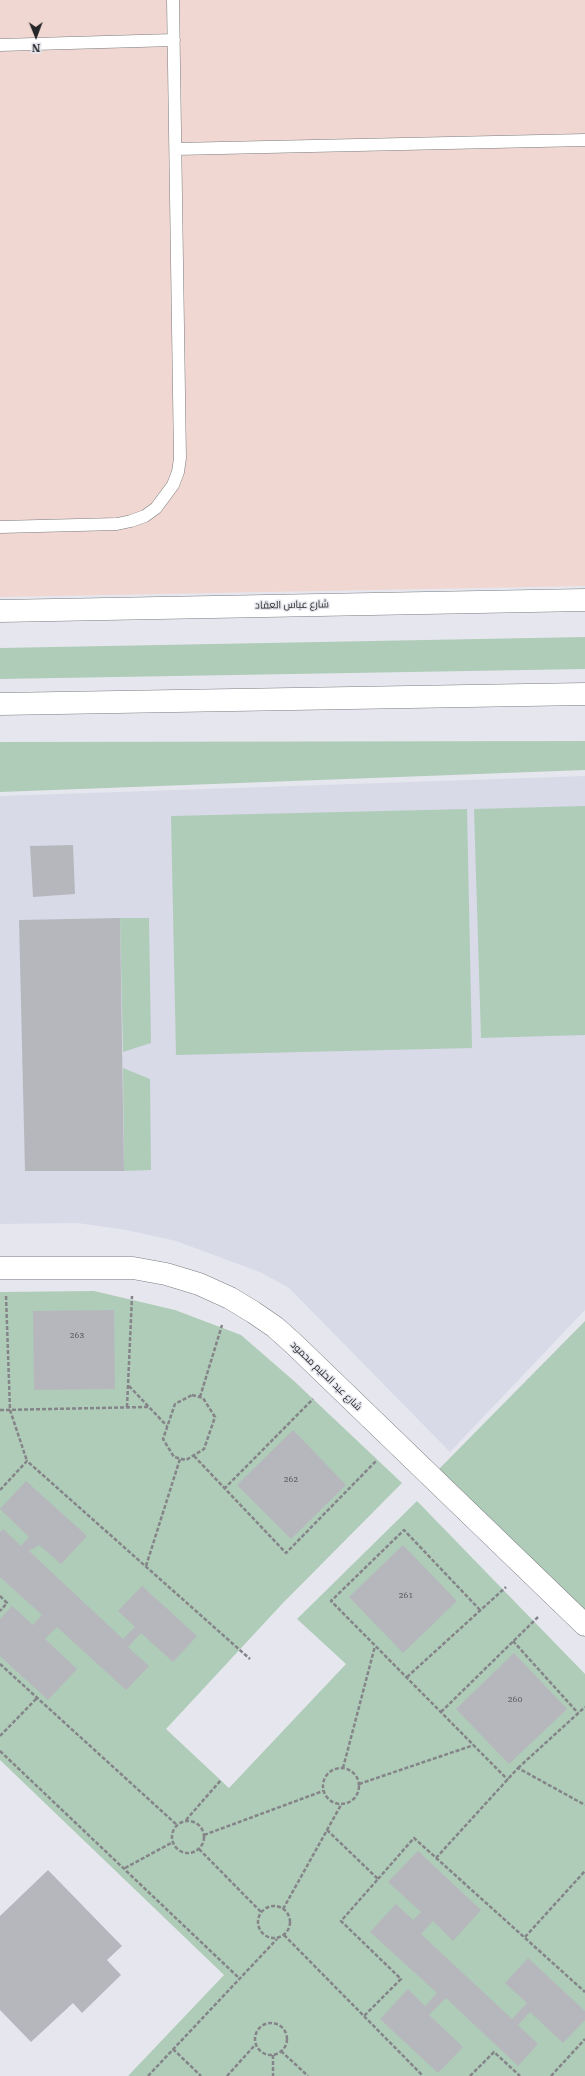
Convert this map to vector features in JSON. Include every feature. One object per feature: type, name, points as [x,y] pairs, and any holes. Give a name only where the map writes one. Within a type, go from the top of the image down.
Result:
[{"type":"street","name":"شارع عباس العقاد","points":[[0,611],[585,600]]},
{"type":"street","points":[[0,704],[585,694]]},
{"type":"street","name":"شارع عبد الحليم محمود","points":[[3,1268],[133,1268],[166,1274],[199,1284],[230,1298],[275,1327],[585,1626]]},
{"type":"lane","points":[[0,527],[117,524],[131,522],[145,516],[156,508],[173,485],[180,458],[174,0]]},
{"type":"lane","points":[[0,45],[174,40]]},
{"type":"lane","points":[[176,149],[585,140]]},
{"type":"path","points":[[3,1268],[10,1410],[27,1461],[250,1659]]},
{"type":"path","points":[[127,1407],[133,1268]]},
{"type":"path","points":[[200,1397],[230,1298]]},
{"type":"path","points":[[224,1488],[331,1380]]},
{"type":"path","points":[[128,1386],[167,1426]]},
{"type":"path","points":[[192,1395],[200,1397],[203,1398],[215,1417],[204,1449],[186,1460],[174,1457],[163,1439],[175,1404],[192,1395]]},
{"type":"path","points":[[0,1410],[148,1407]]},
{"type":"path","points":[[194,1456],[286,1553],[395,1442]]},
{"type":"path","points":[[146,1566],[180,1459]]},
{"type":"path","points":[[0,1490],[27,1461]]},
{"type":"path","points":[[480,1610],[404,1530],[331,1600],[508,1780]]},
{"type":"path","points":[[407,1677],[527,1569]]},
{"type":"path","points":[[0,1596],[8,1603],[0,1611]]},
{"type":"path","points":[[441,1712],[557,1598]]},
{"type":"path","points":[[513,1642],[578,1713]]},
{"type":"path","points":[[343,1768],[375,1645]]},
{"type":"path","points":[[0,1664],[177,1825]]},
{"type":"path","points":[[0,1736],[37,1698]]},
{"type":"path","points":[[436,1858],[518,1768],[585,1706]]},
{"type":"path","points":[[360,1784],[474,1745]]},
{"type":"path","points":[[0,1751],[125,1868],[240,1979]]},
{"type":"path","points":[[337,1768],[343,1768],[352,1772],[360,1784],[358,1794],[355,1799],[341,1805],[331,1802],[324,1796],[323,1781],[329,1772],[337,1768]]},
{"type":"path","points":[[518,1768],[585,1805]]},
{"type":"path","points":[[186,1821],[196,1822],[203,1830],[203,1844],[195,1852],[184,1852],[176,1847],[173,1842],[172,1832],[177,1825],[186,1821],[221,1780]]},
{"type":"path","points":[[204,1835],[323,1791]]},
{"type":"path","points":[[283,1909],[341,1805]]},
{"type":"path","points":[[327,1830],[378,1879]]},
{"type":"path","points":[[364,2016],[401,1979],[341,1921],[414,1838],[585,1992]]},
{"type":"path","points":[[125,1868],[173,1842]]},
{"type":"path","points":[[199,1849],[261,1912]]},
{"type":"path","points":[[524,1937],[585,1871]]},
{"type":"path","points":[[148,2076],[277,1939],[284,1935],[290,1924],[288,1914],[283,1909],[270,1906],[261,1912],[258,1917],[258,1928],[266,1937],[277,1939]]},
{"type":"path","points":[[284,1935],[422,2076]]},
{"type":"path","points":[[272,2023],[278,2024],[282,2027],[287,2037],[287,2042],[281,2051],[273,2055],[262,2053],[255,2045],[255,2034],[262,2026],[272,2023]]},
{"type":"path","points":[[551,2076],[585,2039]]},
{"type":"path","points":[[227,2076],[255,2045]]},
{"type":"path","points":[[173,2049],[201,2076]]},
{"type":"path","points":[[281,2051],[308,2076]]},
{"type":"path","points":[[470,2076],[494,2052],[520,2076]]},
{"type":"path","points":[[273,2055],[273,2076]]},
{"type":"shaded area","points":[[0,0],[585,0],[585,586],[0,597]]},
{"type":"shaded area","points":[[585,776],[585,1310],[450,1452],[289,1288],[262,1273],[176,1241],[126,1230],[77,1223],[0,1224],[0,796]]},
{"type":"green space","points":[[585,637],[585,669],[0,679],[0,648]]},
{"type":"green space","points":[[585,741],[585,770],[0,792],[0,742]]},
{"type":"green space","points":[[585,806],[585,1035],[481,1038],[474,809]]},
{"type":"green space","points":[[467,809],[472,1048],[176,1055],[171,816]]},
{"type":"green space","points":[[120,918],[149,918],[151,1043],[123,1052]]},
{"type":"green space","points":[[123,1068],[150,1079],[151,1170],[124,1171]]},
{"type":"green space","points":[[94,1291],[175,1310],[241,1335],[294,1381],[402,1483],[282,1604],[166,1729],[229,1788],[346,1664],[297,1619],[417,1501],[585,1674],[585,2076],[128,2076],[224,1975],[0,1760],[0,1292]]},
{"type":"green space","points":[[585,1321],[585,1611],[437,1471]]},
{"type":"building","points":[[73,845],[75,894],[33,897],[30,846]]},
{"type":"building","points":[[120,918],[124,1171],[25,1171],[19,920]]},
{"type":"building","points":[[114,1310],[115,1389],[34,1390],[33,1311]]},
{"type":"building","points":[[293,1430],[346,1485],[291,1539],[237,1485]]},
{"type":"building","points":[[26,1481],[87,1536],[61,1564],[39,1545],[29,1551],[123,1639],[135,1627],[118,1611],[142,1586],[197,1636],[173,1662],[141,1633],[128,1647],[149,1666],[126,1690],[57,1627],[45,1639],[77,1669],[48,1700],[0,1656],[0,1619],[12,1606],[33,1625],[42,1615],[0,1577],[0,1532],[3,1529],[21,1546],[29,1537],[0,1509]]},
{"type":"building","points":[[403,1545],[457,1601],[403,1653],[349,1597]]},
{"type":"building","points":[[514,1653],[567,1709],[509,1764],[456,1709]]},
{"type":"building","points":[[418,1851],[481,1910],[453,1941],[433,1921],[421,1934],[512,2019],[527,2003],[505,1983],[528,1958],[585,2011],[585,2020],[563,2043],[530,2012],[518,2025],[538,2044],[518,2066],[446,1998],[429,2015],[463,2047],[438,2073],[380,2019],[408,1989],[425,2006],[437,1993],[370,1932],[396,1904],[413,1920],[421,1912],[388,1882]]},
{"type":"building","points":[[48,1870],[122,1946],[107,1960],[121,1975],[82,2013],[73,2003],[31,2042],[0,2010],[0,1916]]}]
